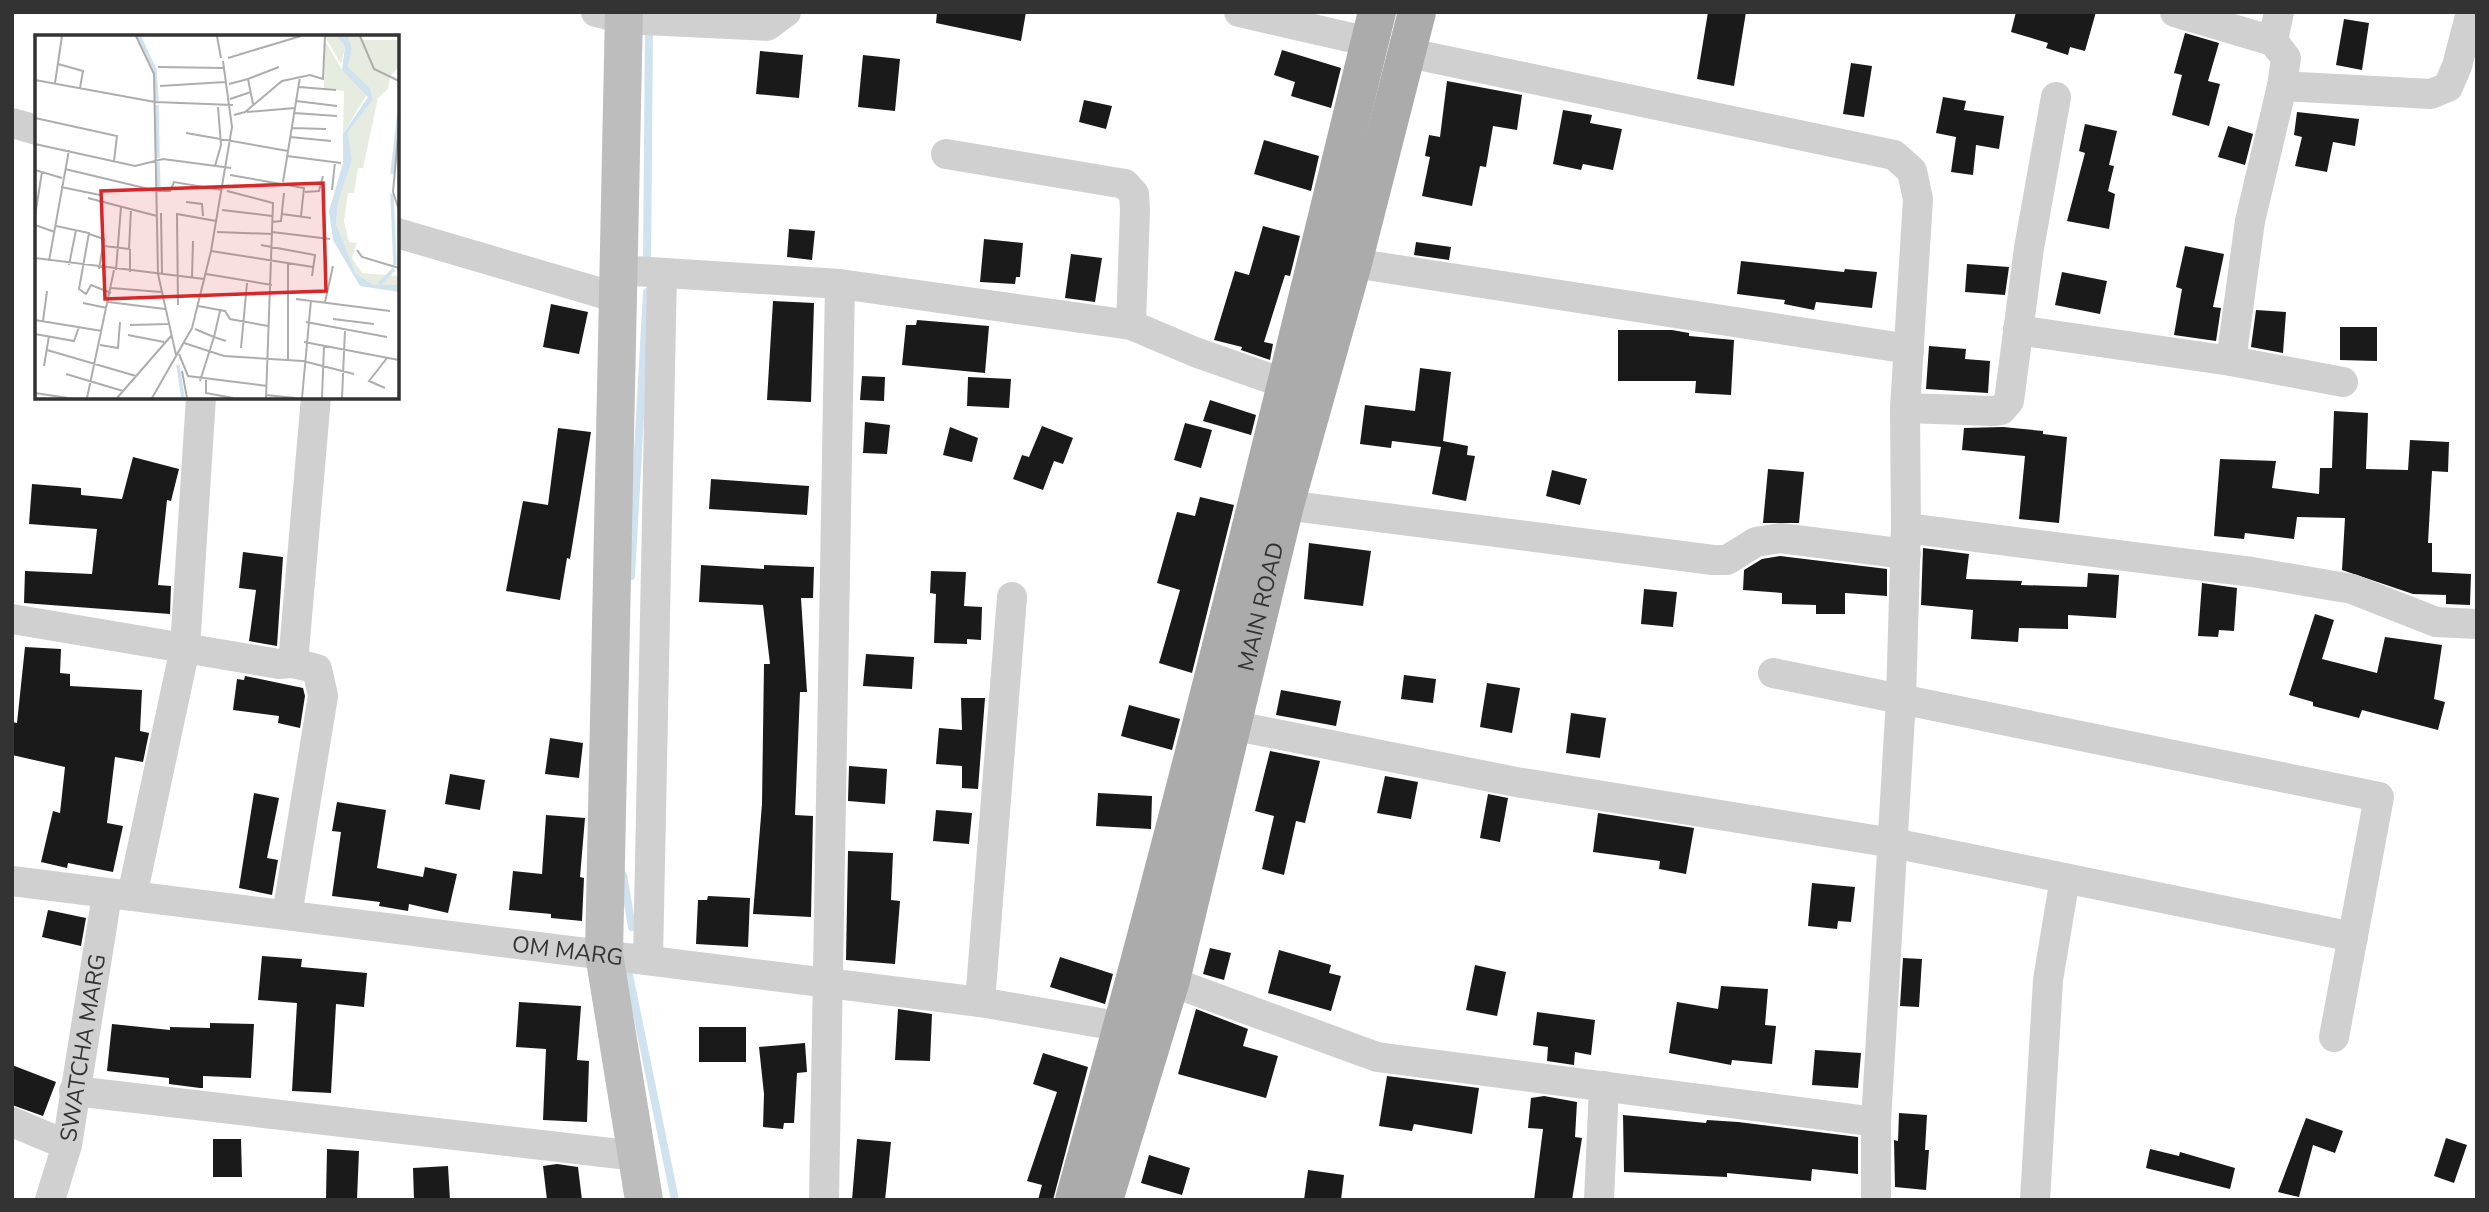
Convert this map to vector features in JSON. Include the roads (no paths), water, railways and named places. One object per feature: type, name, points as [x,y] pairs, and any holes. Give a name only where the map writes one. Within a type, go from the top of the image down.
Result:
[{"type":"main road","name":"MAIN ROAD","points":[[1104,1200],[1155,975],[1219,722],[1285,505],[1353,263],[1418,12]]},
{"type":"main road","name":"MAIN ROAD","points":[[1219,722],[1286,384],[1374,27]]},
{"type":"main road","name":"MAIN ROAD","points":[[1074,1200],[1123,1027],[1155,975]]},
{"type":"street","points":[[648,960],[637,277],[614,14],[766,26],[786,12]]},
{"type":"street","points":[[1239,12],[1374,27]]},
{"type":"street","points":[[2175,12],[2273,41],[2286,58],[2282,86],[2249,221],[2231,361]]},
{"type":"street","points":[[2273,41],[2278,12]]},
{"type":"street","points":[[2282,86],[2431,94],[2448,87],[2457,66],[2471,12]]},
{"type":"street","points":[[1409,53],[1894,155],[1912,171],[1918,198],[1905,408],[1906,541],[1901,699],[1876,1122],[1876,1200]]},
{"type":"street","points":[[1905,408],[2001,410],[2009,401],[2029,248],[2056,97]]},
{"type":"street","points":[[12,123],[35,129]]},
{"type":"street","points":[[946,154],[1125,184],[1134,194],[1135,210],[1131,325]]},
{"type":"street","points":[[399,233],[637,277],[839,284],[1131,325],[1195,352],[1286,384]]},
{"type":"street","points":[[1353,263],[1909,349]]},
{"type":"street","points":[[637,277],[604,954],[644,1200]]},
{"type":"street","points":[[824,1200],[839,284]]},
{"type":"street","points":[[2018,330],[2231,361],[2343,383]]},
{"type":"street","name":"SWATCHA MARG","points":[[50,1200],[67,1145],[74,1091],[120,896],[185,649],[201,399]]},
{"type":"street","points":[[293,663],[316,399]]},
{"type":"street","points":[[1285,505],[1713,560],[1739,555],[1756,542],[1780,538],[1906,541],[2252,572],[2352,589],[2436,622],[2477,624]]},
{"type":"street","points":[[980,1002],[1012,597]]},
{"type":"street","points":[[12,619],[185,649],[317,668],[323,696],[287,915]]},
{"type":"street","points":[[1773,673],[2379,797],[2334,1037]]},
{"type":"street","points":[[1219,722],[1516,782],[1893,843],[2353,937]]},
{"type":"street","points":[[2035,1200],[2048,980],[2065,878]]},
{"type":"street","name":"OM MARG","points":[[12,881],[980,1002],[1123,1027]]},
{"type":"street","points":[[1155,975],[1312,1036],[1377,1057],[1876,1122]]},
{"type":"street","points":[[1599,1200],[1604,1086]]},
{"type":"street","points":[[74,1091],[637,1156]]},
{"type":"street","points":[[12,1122],[67,1145]]},
{"type":"waterway","points":[[647,265],[649,26]]},
{"type":"waterway","points":[[631,576],[647,292]]},
{"type":"waterway","points":[[623,875],[632,927]]},
{"type":"waterway","points":[[628,970],[675,1200]]}]
